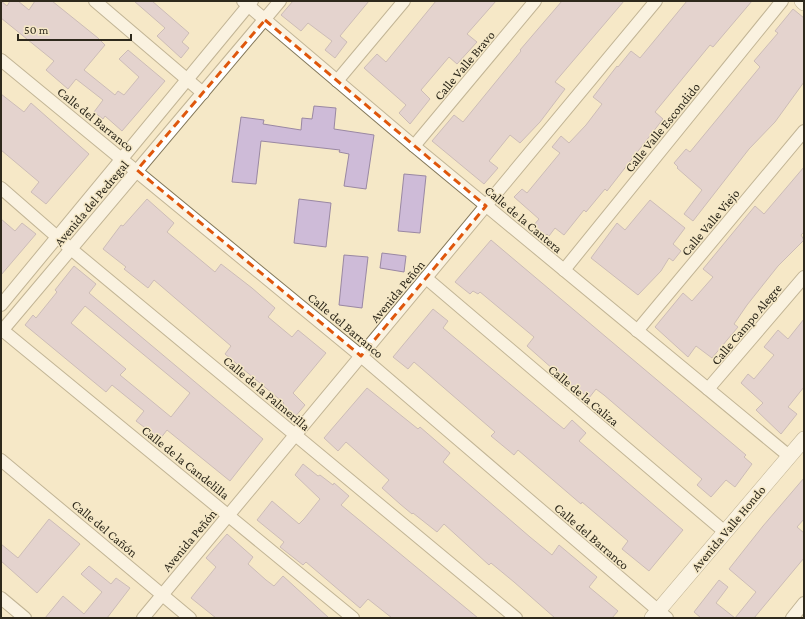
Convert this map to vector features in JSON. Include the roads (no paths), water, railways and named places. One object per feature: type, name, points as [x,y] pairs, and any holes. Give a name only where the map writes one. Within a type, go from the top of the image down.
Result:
[{"type":"street","points":[[95,1],[203,93]]},
{"type":"street","name":"Avenida del Pedregal","points":[[1,331],[280,1]]},
{"type":"street","points":[[337,81],[404,1]]},
{"type":"street","name":"Calle Valle Bravo","points":[[414,146],[535,1]]},
{"type":"street","name":"Avenida Peñón","points":[[143,618],[656,1]]},
{"type":"street","name":"Calle Valle Escondido","points":[[564,270],[782,1]]},
{"type":"street","name":"Avenida del Pedregal","points":[[1,305],[188,80],[248,2]]},
{"type":"street","name":"Calle de la Cantera","points":[[248,2],[265,20],[414,146],[789,456]]},
{"type":"street","name":"Calle del Barranco","points":[[1,60],[137,170],[361,356],[659,616]]},
{"type":"street","name":"Calle Valle Viejo","points":[[637,331],[804,131]]},
{"type":"street","name":"Calle de la Palmerilla","points":[[1,188],[71,249],[516,618]]},
{"type":"street","name":"Calle Campo Alegre","points":[[708,390],[804,277]]},
{"type":"street","name":"Calle de la Caliza","points":[[426,278],[725,532]]},
{"type":"street","name":"Calle de la Candelilla","points":[[1,331],[229,515],[352,618]]},
{"type":"street","name":"Avenida Valle Hondo","points":[[659,616],[725,532],[804,439]]},
{"type":"street","name":"Calle del Cañón","points":[[1,460],[190,618]]},
{"type":"street","points":[[1,598],[25,618]]},
{"type":"street","points":[[792,618],[804,603]]}]
